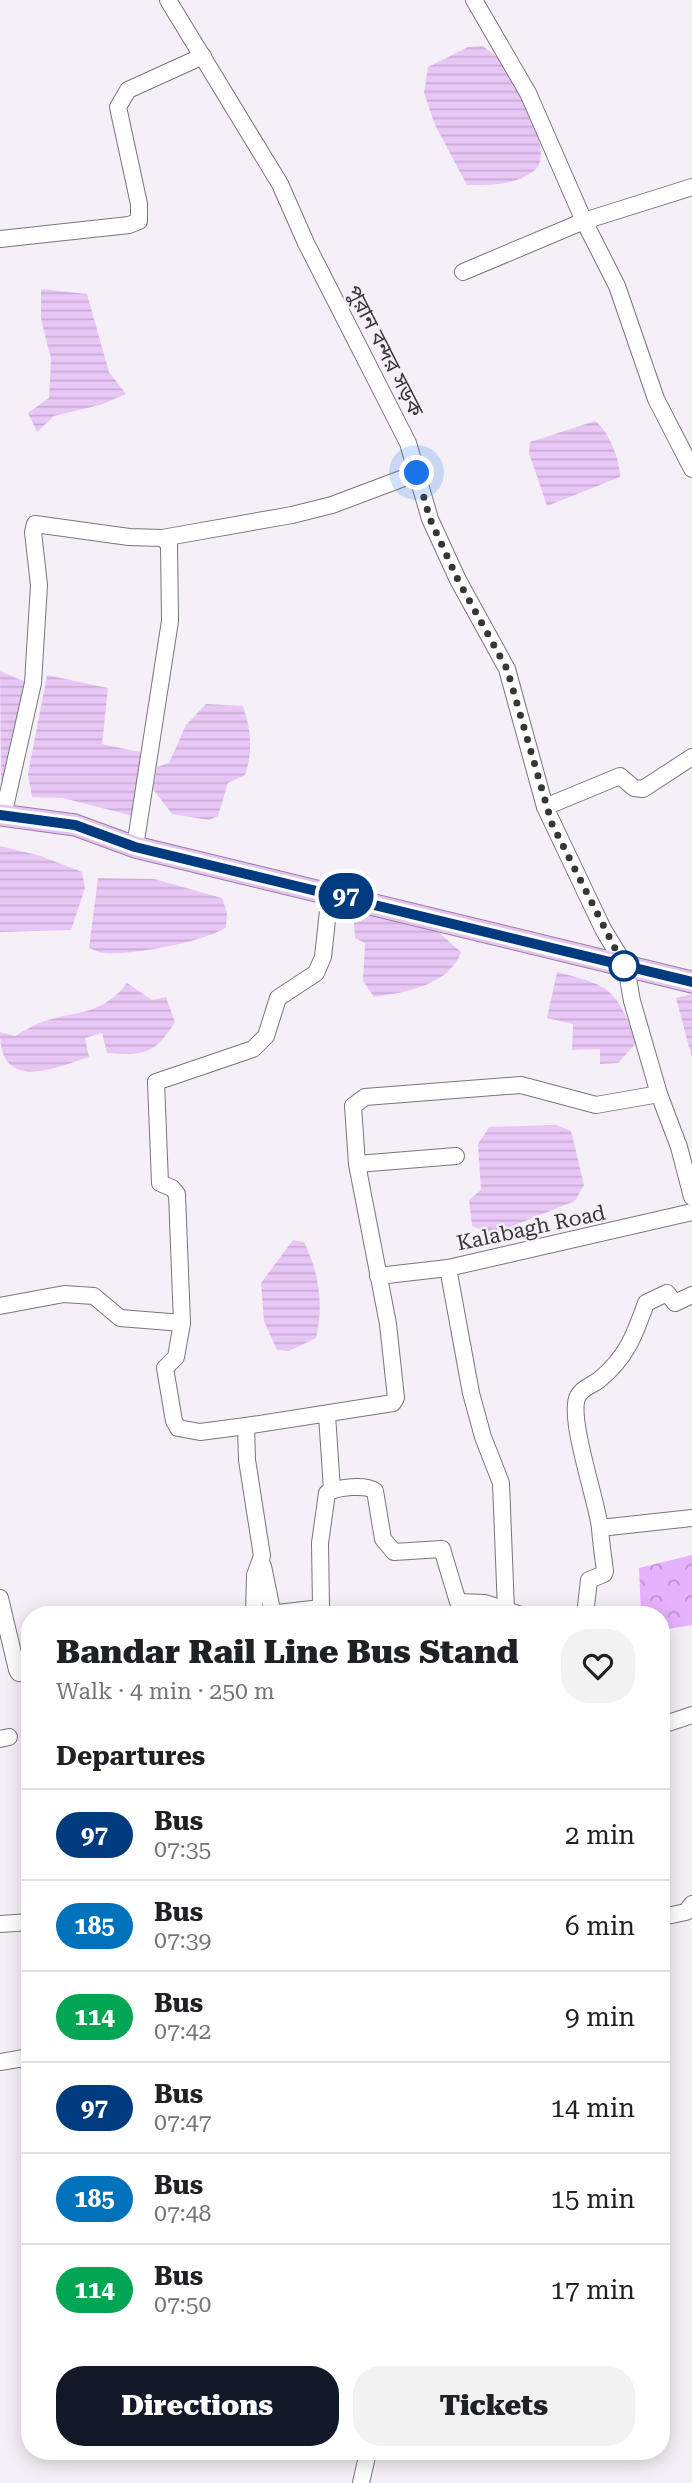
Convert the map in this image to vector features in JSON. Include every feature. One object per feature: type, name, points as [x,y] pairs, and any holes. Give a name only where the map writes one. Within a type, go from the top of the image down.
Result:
[{"type":"main road","points":[[2,815],[75,825],[135,847],[330,892],[692,982]]},
{"type":"street","name":"পুরান বন্দর সড়ক","points":[[168,0],[280,184],[318,265],[394,412],[417,473],[430,519],[507,669],[545,807],[603,929],[626,967]]},
{"type":"street","points":[[474,0],[528,93],[584,221],[617,286],[656,398],[692,470]]},
{"type":"street","points":[[0,239],[129,225],[139,221],[139,204],[118,107],[121,99],[128,90],[203,56]]},
{"type":"street","points":[[463,272],[584,221],[692,187]]},
{"type":"street","points":[[2,815],[33,683],[39,585],[33,532],[35,524],[129,537],[162,538],[292,515],[332,505],[417,473]]},
{"type":"street","points":[[135,847],[170,621],[169,544],[162,538]]},
{"type":"street","points":[[545,807],[620,776],[634,788],[643,789],[692,757]]},
{"type":"street","points":[[330,892],[323,957],[316,973],[278,998],[266,1036],[253,1049],[156,1082],[160,1183],[172,1188],[177,1194],[182,1323],[176,1357],[165,1368],[174,1421],[178,1428],[200,1432],[327,1415],[393,1403],[396,1398],[388,1324],[357,1164],[353,1106],[365,1097],[521,1085],[596,1105],[659,1094]]},
{"type":"street","points":[[626,967],[632,1001],[659,1094],[679,1147],[692,1197]]},
{"type":"street","points":[[357,1164],[456,1156]]},
{"type":"street","name":"Kalabagh Road","points":[[377,1276],[448,1268],[692,1212]]},
{"type":"street","points":[[448,1268],[471,1393],[483,1437],[501,1483],[512,1606]]},
{"type":"street","points":[[586,1606],[589,1580],[604,1574],[605,1571],[600,1528],[579,1438],[576,1401],[579,1393],[598,1381],[631,1346],[646,1303],[667,1293],[675,1303],[692,1295]]},
{"type":"street","points":[[0,1306],[64,1294],[94,1296],[120,1318],[182,1323]]},
{"type":"street","points":[[322,1606],[320,1543],[324,1499],[332,1490],[327,1415]]},
{"type":"street","points":[[246,1426],[247,1460],[270,1606]]},
{"type":"street","points":[[332,1490],[373,1488],[383,1539],[394,1552],[442,1549],[458,1602],[493,1606]]},
{"type":"street","points":[[600,1528],[692,1518]]},
{"type":"street","points":[[254,1606],[255,1575],[262,1556]]},
{"type":"street","points":[[0,1598],[17,1670],[21,1673]]},
{"type":"street","points":[[670,1722],[692,1715]]},
{"type":"street","points":[[670,1915],[686,1912],[692,1904]]},
{"type":"street","points":[[0,1924],[21,1923]]},
{"type":"street","points":[[0,2062],[21,2058]]},
{"type":"street","points":[[361,2483],[366,2460]]},
{"type":"green space","points":[[692,1555],[692,1625],[670,1629],[670,1606],[641,1606],[639,1568]]},
{"type":"shaded area","points":[[483,46],[500,60],[523,98],[537,132],[540,161],[535,170],[519,179],[467,185],[435,125],[424,93],[428,67],[468,47]]},
{"type":"shaded area","points":[[41,289],[87,294],[109,372],[126,394],[100,405],[54,416],[37,432],[28,413],[49,398],[51,359],[41,319]]},
{"type":"shaded area","points":[[595,421],[613,446],[620,477],[547,506],[529,453],[530,442]]},
{"type":"shaded area","points":[[0,671],[26,682],[9,775],[1,780]]},
{"type":"shaded area","points":[[47,675],[108,688],[102,744],[140,752],[145,778],[137,817],[63,798],[32,797],[28,774]]},
{"type":"shaded area","points":[[206,704],[243,706],[250,740],[245,775],[228,783],[218,816],[209,820],[172,814],[153,789],[157,767],[169,763],[186,725]]},
{"type":"shaded area","points":[[0,846],[41,856],[82,872],[85,888],[71,930],[0,932]]},
{"type":"shaded area","points":[[98,878],[154,879],[222,898],[227,913],[226,927],[203,937],[131,952],[103,953],[89,948]]},
{"type":"shaded area","points":[[353,908],[436,930],[461,952],[447,973],[436,980],[412,990],[374,997],[363,981],[365,943],[355,938]]},
{"type":"shaded area","points":[[557,972],[601,987],[617,1000],[637,1042],[618,1063],[600,1064],[600,1049],[572,1050],[573,1024],[547,1018]]},
{"type":"shaded area","points":[[127,983],[152,1000],[166,997],[175,1022],[154,1047],[140,1053],[107,1053],[102,1033],[85,1038],[89,1057],[75,1062],[31,1072],[18,1069],[9,1063],[2,1051],[0,1032],[15,1036],[41,1022],[90,1010],[109,1001]]},
{"type":"shaded area","points":[[692,994],[692,1058],[676,998]]},
{"type":"shaded area","points":[[556,1125],[571,1131],[584,1185],[575,1201],[492,1234],[472,1226],[469,1200],[481,1190],[478,1144],[489,1127]]},
{"type":"shaded area","points":[[293,1240],[304,1242],[313,1265],[319,1289],[320,1313],[316,1338],[289,1351],[277,1350],[264,1321],[261,1283]]},
{"type":"bus line","name":"97","points":[[0,815],[75,825],[135,847],[330,892],[692,982]]},
{"type":"route","points":[[417,473],[430,519],[458,580],[492,637],[507,669],[552,824],[603,929],[626,967],[624,966]]}]
